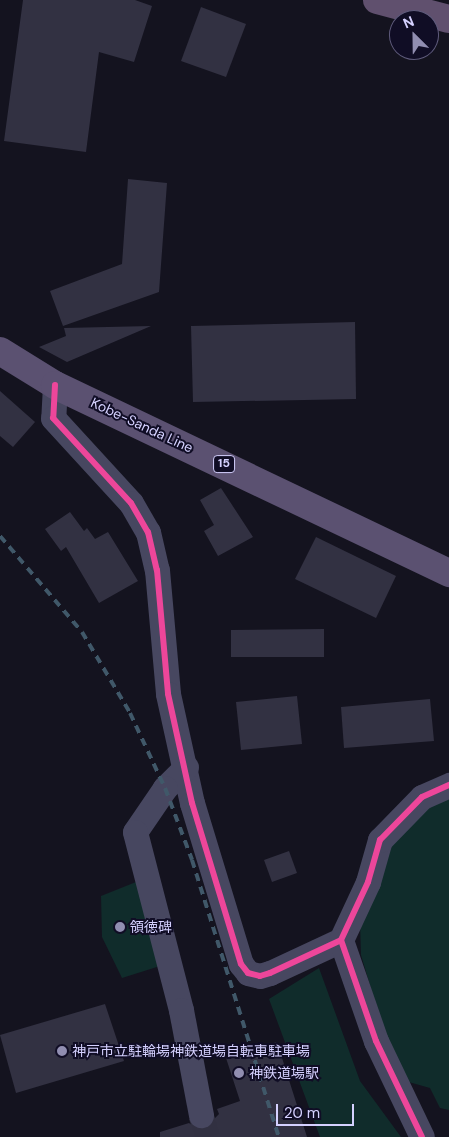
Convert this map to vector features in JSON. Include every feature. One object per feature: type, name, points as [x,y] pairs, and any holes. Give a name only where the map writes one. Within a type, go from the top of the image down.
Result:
[{"type":"highway","points":[[377,0],[449,19]]},
{"type":"main road","name":"Kobe-Sanda Line","points":[[0,351],[55,385],[449,573]]},
{"type":"street","points":[[55,385],[53,418],[131,504],[148,532],[157,570],[168,694],[201,835],[241,964],[253,975],[270,973],[303,960],[341,940],[368,882],[380,840],[422,797],[449,786]]},
{"type":"street","points":[[186,767],[165,788],[135,832],[181,1010],[201,1115]]},
{"type":"street","points":[[341,940],[376,1041],[422,1137]]},
{"type":"green space","points":[[449,797],[449,1110],[440,1108],[430,1088],[398,1079],[361,955],[360,922],[386,846],[426,807]]},
{"type":"green space","points":[[136,882],[160,966],[122,978],[102,937],[101,896]]},
{"type":"green space","points":[[319,968],[360,1081],[401,1137],[320,1137],[269,999]]},
{"type":"building","points":[[23,0],[135,0],[152,6],[134,62],[99,52],[86,152],[4,141]]},
{"type":"building","points":[[201,7],[246,24],[226,77],[181,61]]},
{"type":"building","points":[[128,179],[167,183],[159,292],[63,326],[50,291],[122,264]]},
{"type":"building","points":[[355,322],[356,399],[193,402],[191,326]]},
{"type":"building","points":[[151,326],[67,362],[39,347],[66,336],[64,328]]},
{"type":"building","points":[[0,391],[35,422],[13,447],[0,436]]},
{"type":"building","points":[[221,488],[253,537],[218,556],[204,531],[214,525],[200,500]]},
{"type":"building","points":[[70,512],[84,531],[87,528],[95,539],[108,532],[138,581],[99,603],[66,547],[61,551],[45,529]]},
{"type":"building","points":[[316,537],[396,576],[376,618],[295,579]]},
{"type":"building","points":[[324,629],[324,657],[231,657],[231,630]]},
{"type":"building","points":[[297,696],[302,744],[241,750],[236,702]]},
{"type":"building","points":[[430,699],[434,741],[344,748],[341,707]]},
{"type":"building","points":[[289,851],[297,873],[272,882],[264,860]]},
{"type":"building","name":"神戸市立駐輪場神鉄道場自転車駐車場","points":[[105,1004],[124,1061],[16,1093],[0,1035]]},
{"type":"building","name":"神鉄道場駅","points":[[277,1042],[307,1137],[160,1137],[160,1132],[189,1123],[196,1128],[204,1129],[219,1114],[217,1109],[240,1101],[226,1058]]},
{"type":"tunnel","points":[[201,1115],[208,1137]]},
{"type":"railway","points":[[0,536],[82,632],[130,713],[165,788],[192,860],[279,1137]]},
{"type":"cycle path","points":[[55,385],[53,418],[131,503],[148,532],[157,570],[168,694],[192,803],[241,964],[248,973],[260,976],[270,973],[341,940],[368,882],[380,840],[422,797],[449,785]]},
{"type":"cycle path","points":[[341,940],[376,1041],[422,1137]]},
{"type":"place","name":"領徳碑","points":[[120,927]]},
{"type":"place","name":"神戸市立駐輪場神鉄道場自転車駐車場","points":[[62,1051]]},
{"type":"place","name":"神鉄道場駅","points":[[239,1073]]}]
